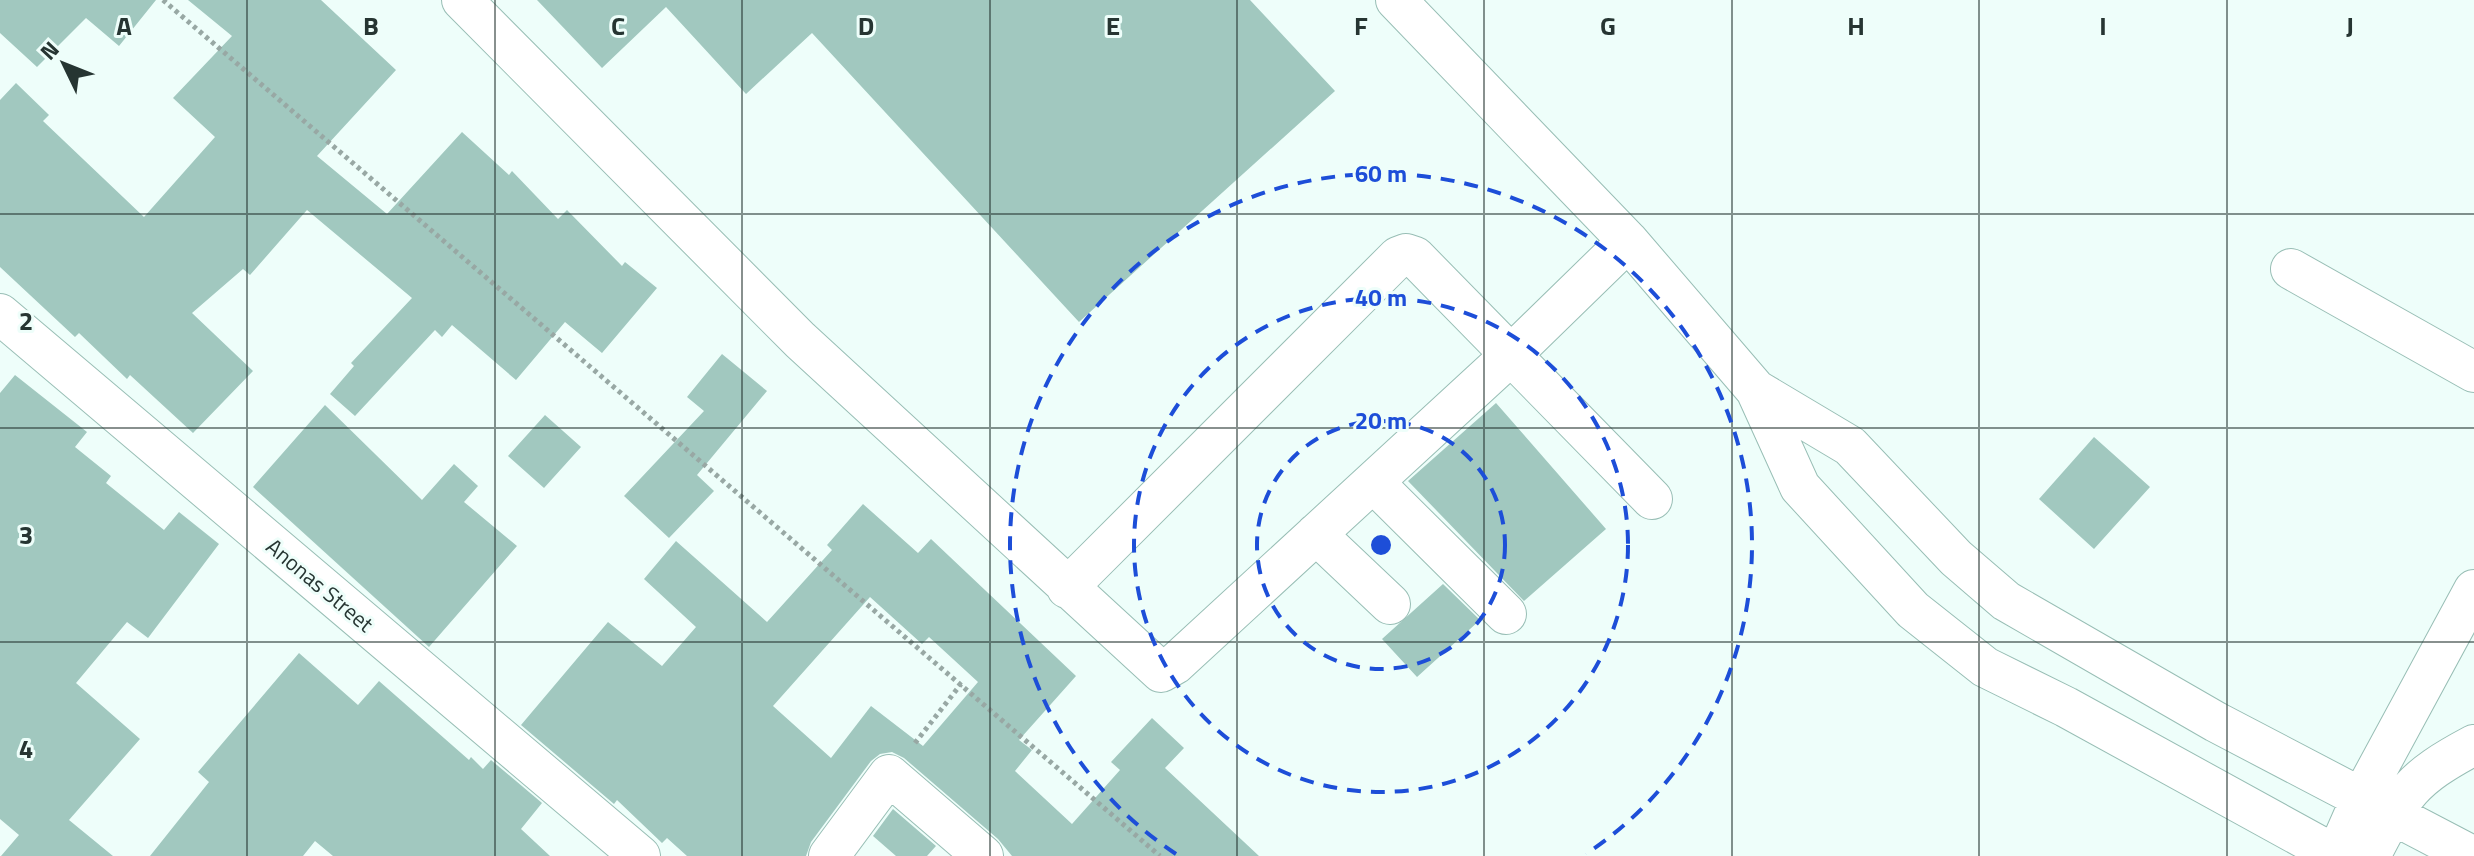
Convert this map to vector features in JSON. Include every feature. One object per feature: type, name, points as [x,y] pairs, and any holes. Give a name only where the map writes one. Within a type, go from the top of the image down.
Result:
[{"type":"street","points":[[462,0],[800,340],[1161,672],[1175,664],[1512,354],[1628,241]]},
{"type":"street","points":[[1396,0],[1628,241],[1756,390],[1800,487],[1913,610],[1985,667],[2066,707],[2336,856],[2377,805],[2474,590]]},
{"type":"street","points":[[1067,588],[1398,257],[1406,254],[1415,257],[1652,499]]},
{"type":"street","points":[[2291,269],[2474,372]]},
{"type":"street","name":"Anonas Street","points":[[5,329],[640,856]]},
{"type":"street","points":[[1756,390],[1850,446],[1956,558],[2006,601],[2216,722],[2461,847]]},
{"type":"street","points":[[1373,482],[1506,614]]},
{"type":"street","points":[[1316,534],[1390,604]]},
{"type":"street","points":[[2377,805],[2410,787],[2430,768],[2474,745]]},
{"type":"street","points":[[829,856],[889,775],[983,856]]},
{"type":"street","points":[[2370,856],[2377,805]]},
{"type":"path","points":[[163,0],[1160,856]]},
{"type":"path","points":[[889,775],[961,684]]},
{"type":"building","points":[[0,0],[156,0],[119,46],[86,18],[37,67],[0,33]]},
{"type":"building","points":[[188,0],[321,0],[396,70],[317,156],[387,214],[462,132],[509,175],[512,171],[558,219],[567,210],[622,266],[625,262],[657,288],[602,353],[565,322],[516,380],[452,325],[442,337],[435,330],[355,416],[330,394],[354,366],[351,363],[412,298],[307,210],[250,275],[243,269],[192,313],[253,371],[193,433],[130,375],[127,379],[79,333],[75,337],[0,267],[0,100],[16,83],[49,115],[43,121],[144,217],[215,137],[173,98],[232,36]]},
{"type":"building","points":[[537,0],[1250,0],[1335,91],[1079,322],[812,33],[746,94],[666,7],[602,68]]},
{"type":"building","points":[[722,354],[767,391],[697,475],[714,491],[669,538],[624,496],[704,411],[687,397]]},
{"type":"building","points":[[15,375],[87,432],[75,447],[111,476],[106,483],[164,530],[179,512],[219,544],[148,638],[127,622],[76,683],[140,739],[69,820],[113,856],[1,856],[19,835],[0,819],[0,393]]},
{"type":"building","points":[[1496,403],[1606,529],[1524,601],[1408,481]]},
{"type":"building","points":[[325,405],[422,500],[454,464],[478,486],[464,502],[517,546],[429,647],[253,487]]},
{"type":"building","points":[[545,415],[581,447],[544,488],[508,456]]},
{"type":"building","points":[[2094,437],[2150,487],[2094,549],[2039,499]]},
{"type":"building","points":[[863,504],[918,553],[931,539],[1076,676],[1019,740],[1032,750],[1015,771],[1072,824],[1120,770],[1111,762],[1152,718],[1184,748],[1165,768],[1259,856],[1012,856],[998,839],[904,758],[892,752],[880,754],[871,761],[811,842],[806,856],[687,856],[667,838],[662,843],[617,800],[614,804],[521,725],[608,622],[662,666],[696,627],[644,579],[676,541],[767,622],[832,550],[827,545]],"holes":[[[870,597],[922,644],[929,637],[978,682],[923,746],[871,706],[831,758],[773,706]]]},
{"type":"building","points":[[1443,584],[1480,620],[1417,677],[1382,639]]},
{"type":"building","points":[[299,653],[358,705],[379,681],[469,760],[471,757],[483,769],[491,760],[542,803],[521,829],[550,856],[333,856],[315,841],[303,856],[150,856],[209,782],[198,772]]},
{"type":"building","points":[[893,809],[936,846],[927,856],[896,856],[873,836]]}]
